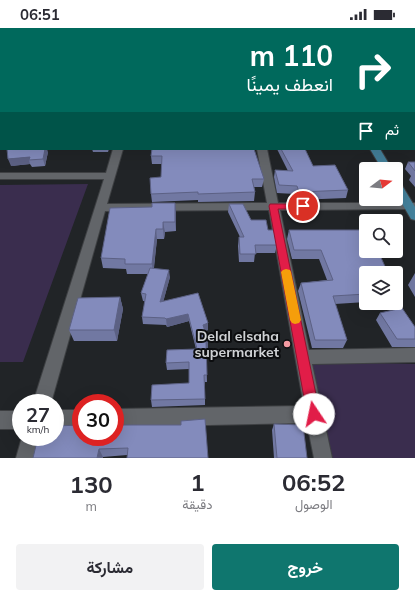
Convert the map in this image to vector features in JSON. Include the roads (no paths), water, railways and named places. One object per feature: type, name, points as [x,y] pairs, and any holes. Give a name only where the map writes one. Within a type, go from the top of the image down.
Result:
[{"type":"main road","points":[[376,150],[383,162]]},
{"type":"main road","points":[[403,194],[413,209]]},
{"type":"street","points":[[45,394],[118,150]]},
{"type":"street","points":[[262,150],[323,458]]},
{"type":"street","points":[[0,176],[110,176]]},
{"type":"street","points":[[100,208],[273,206],[413,209]]},
{"type":"street","points":[[303,357],[415,355]]},
{"type":"street","points":[[124,418],[314,414]]},
{"type":"street","points":[[0,420],[12,420]]},
{"type":"street","points":[[25,458],[28,446]]},
{"type":"waterway","points":[[301,28],[333,28]]},
{"type":"place","name":"Delal elsaha supermarket","points":[[287,344]]}]
